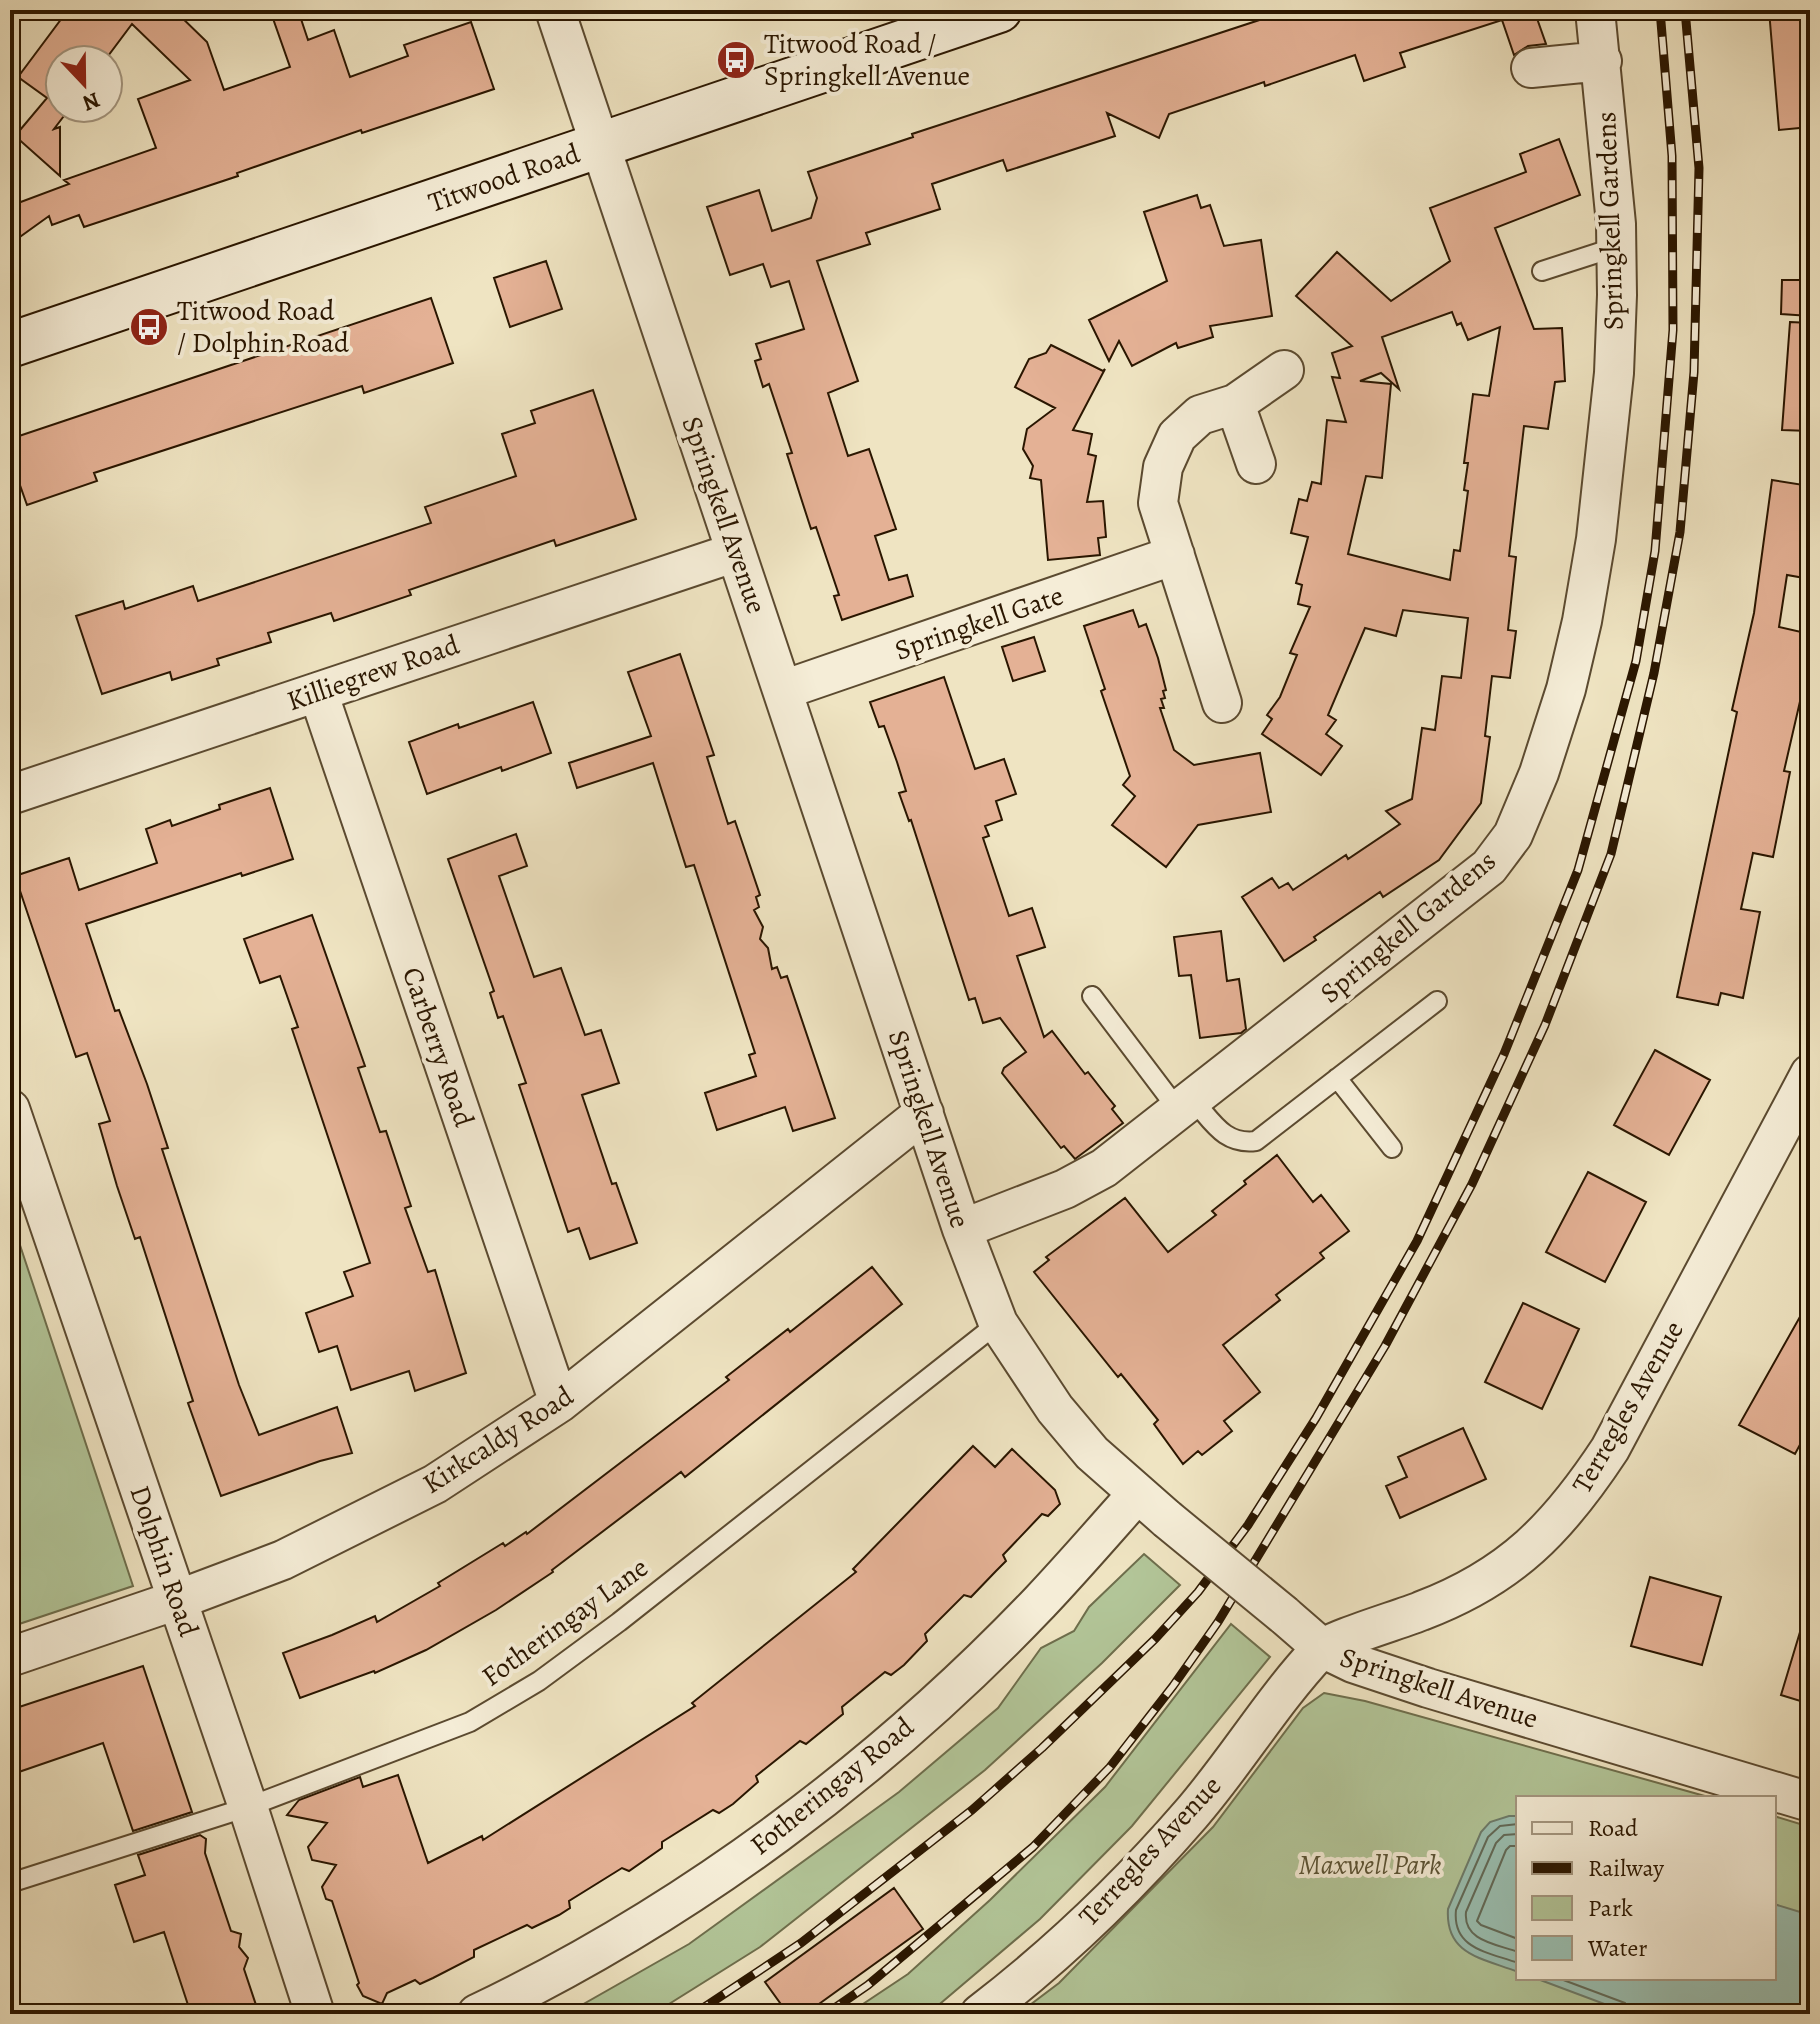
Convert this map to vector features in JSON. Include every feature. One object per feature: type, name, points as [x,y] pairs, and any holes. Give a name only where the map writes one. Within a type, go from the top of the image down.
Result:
[{"type":"main road","name":"Titwood Road","points":[[10,345],[999,10]]},
{"type":"street","name":"Springkell Avenue","points":[[555,10],[962,1229],[998,1323],[1055,1409],[1092,1453],[1137,1494],[1322,1648],[1353,1663],[1428,1688],[1810,1802]]},
{"type":"street","name":"Springkell Gardens","points":[[962,1229],[1065,1189],[1104,1168],[1489,867],[1513,835],[1539,773],[1582,621],[1596,539],[1614,373],[1616,247],[1602,61],[1595,10]]},
{"type":"street","points":[[1531,68],[1602,61]]},
{"type":"street","points":[[1222,703],[1158,503],[1163,467],[1177,436],[1200,415],[1235,404],[1284,370]]},
{"type":"street","points":[[1235,404],[1256,464]]},
{"type":"street","name":"Killiegrew Road","points":[[10,795],[736,552]]},
{"type":"street","name":"Springkell Gate","points":[[783,690],[1175,555]]},
{"type":"street","name":"Carberry Road","points":[[318,692],[559,1403]]},
{"type":"street","name":"Terregles Avenue","points":[[980,2014],[1044,1962],[1146,1863],[1192,1813],[1322,1648],[1455,1598],[1518,1559],[1557,1522],[1610,1449],[1810,1074]]},
{"type":"street","name":"Dolphin Road","points":[[10,1109],[248,1807],[315,2014]]},
{"type":"street","name":"Kirkcaldy Road","points":[[10,1657],[283,1560],[435,1484],[559,1403],[924,1113]]},
{"type":"street","name":"Fotheringay Road","points":[[477,2014],[541,1982],[679,1900],[812,1805],[897,1737],[968,1673],[1040,1602],[1137,1494]]},
{"type":"lane","points":[[1542,271],[1616,247]]},
{"type":"lane","points":[[1092,996],[1186,1106],[1226,1137],[1241,1143],[1256,1141],[1437,1001]]},
{"type":"lane","points":[[1337,1078],[1392,1148]]},
{"type":"lane","name":"Fotheringay Lane","points":[[10,1883],[248,1807],[470,1722],[539,1681],[643,1603],[998,1323]]},
{"type":"green space","points":[[10,1215],[133,1586],[10,1627]]},
{"type":"green space","points":[[1144,1554],[1180,1585],[1102,1663],[985,1770],[760,1947],[653,2014],[566,2014],[689,1944],[899,1792],[998,1708],[1041,1648],[1074,1631],[1089,1607]]},
{"type":"green space","points":[[1231,1624],[1270,1657],[1132,1826],[1040,1919],[928,2014],[848,2014],[908,1974],[990,1900],[1105,1787]]},
{"type":"green space","name":"Maxwell Park","points":[[1324,1693],[1365,1701],[1705,1796],[1516,1796],[1516,1980],[1776,1980],[1776,1817],[1810,1827],[1810,2014],[1018,2014],[1059,1983],[1213,1827],[1303,1708]]},
{"type":"water","points":[[1516,1816],[1516,1971],[1468,1952],[1459,1945],[1449,1924],[1448,1909],[1481,1832],[1490,1822]]},
{"type":"water","points":[[1776,1905],[1810,1915],[1810,2014],[1631,2014],[1540,1980],[1776,1980]]},
{"type":"building","points":[[68,10],[174,10],[207,42],[224,90],[290,67],[270,10],[298,10],[308,40],[334,30],[350,77],[408,56],[404,45],[471,22],[494,89],[362,133],[361,130],[237,173],[238,176],[84,227],[79,215],[52,225],[49,216],[10,244],[10,206],[69,184],[64,180],[156,148],[138,99],[190,80],[132,24],[117,44],[44,44],[44,96],[18,77]]},
{"type":"building","points":[[1290,10],[1534,10],[1546,44],[1528,46],[1514,55],[1502,20],[1400,53],[1405,67],[1364,81],[1355,55],[1169,114],[1159,138],[1107,113],[1115,136],[1007,171],[1003,160],[932,184],[940,209],[866,233],[870,244],[817,261],[858,381],[828,393],[848,456],[869,449],[896,529],[875,536],[889,580],[907,575],[913,596],[842,620],[834,596],[839,595],[816,527],[811,529],[787,454],[792,453],[769,384],[763,387],[755,361],[761,359],[756,344],[804,329],[789,281],[771,287],[763,264],[730,275],[707,207],[759,190],[772,231],[811,218],[817,198],[808,172],[913,137],[912,134]]},
{"type":"building","points":[[1769,10],[1804,10],[1805,19],[1810,19],[1810,127],[1779,130]]},
{"type":"building","points":[[44,102],[44,124],[58,124],[54,129],[60,127],[60,176],[15,136]]},
{"type":"building","points":[[1559,139],[1580,195],[1495,228],[1534,329],[1562,328],[1565,381],[1555,382],[1548,429],[1524,426],[1509,556],[1516,557],[1508,630],[1516,631],[1510,678],[1492,676],[1485,736],[1490,737],[1481,803],[1439,860],[1383,897],[1380,892],[1284,961],[1242,897],[1272,878],[1279,888],[1288,883],[1293,890],[1346,855],[1348,859],[1400,824],[1386,811],[1412,799],[1422,728],[1435,730],[1442,676],[1461,678],[1468,618],[1403,610],[1396,636],[1365,628],[1328,715],[1336,720],[1326,734],[1342,746],[1321,775],[1262,734],[1272,719],[1267,715],[1280,697],[1297,655],[1290,653],[1310,607],[1298,604],[1302,585],[1296,583],[1308,537],[1291,533],[1299,499],[1307,501],[1312,482],[1321,484],[1327,420],[1346,422],[1332,377],[1340,378],[1332,353],[1352,346],[1296,296],[1337,252],[1391,301],[1450,261],[1430,208],[1526,172],[1520,154]],"holes":[[[1452,312],[1457,325],[1461,323],[1468,340],[1500,327],[1489,396],[1473,394],[1464,463],[1468,463],[1464,490],[1468,491],[1460,551],[1454,550],[1450,580],[1348,554],[1366,476],[1382,478],[1391,384],[1360,381],[1381,373],[1399,389],[1382,337]]]},
{"type":"building","points":[[1197,195],[1201,208],[1210,205],[1224,246],[1261,240],[1272,316],[1210,326],[1213,337],[1178,348],[1176,343],[1132,366],[1119,341],[1109,361],[1089,320],[1167,281],[1144,212]]},
{"type":"building","points":[[546,261],[562,309],[510,327],[494,278]]},
{"type":"building","points":[[1782,280],[1810,280],[1810,316],[1781,314]]},
{"type":"building","points":[[431,298],[453,363],[364,393],[362,386],[94,473],[97,481],[27,505],[10,457],[10,439]]},
{"type":"building","points":[[1790,322],[1810,323],[1810,431],[1782,430]]},
{"type":"building","points":[[1051,345],[1103,371],[1105,369],[1073,430],[1092,434],[1088,454],[1096,456],[1087,502],[1103,501],[1106,537],[1098,538],[1100,555],[1048,560],[1041,480],[1030,478],[1033,466],[1023,449],[1027,429],[1055,408],[1015,387],[1029,359],[1046,353]]},
{"type":"building","points":[[593,390],[636,519],[556,546],[554,540],[409,590],[411,595],[334,621],[331,613],[268,633],[271,642],[217,659],[219,665],[172,680],[170,672],[102,694],[76,616],[123,601],[125,609],[193,586],[198,601],[431,523],[425,507],[516,476],[502,434],[535,423],[531,411]]},
{"type":"building","points":[[1772,480],[1810,486],[1810,579],[1787,575],[1779,627],[1810,634],[1810,658],[1784,771],[1790,772],[1773,857],[1753,853],[1741,909],[1760,912],[1743,998],[1721,993],[1718,1005],[1677,997],[1737,712],[1732,710],[1754,613]]},
{"type":"building","points":[[1133,610],[1139,627],[1146,624],[1158,658],[1166,690],[1163,691],[1165,698],[1161,699],[1164,708],[1160,708],[1174,750],[1194,765],[1260,753],[1271,812],[1198,825],[1166,867],[1112,825],[1135,796],[1123,785],[1130,776],[1101,691],[1105,689],[1084,626]]},
{"type":"building","points":[[1034,637],[1045,671],[1013,681],[1002,647]]},
{"type":"building","points":[[680,654],[714,755],[707,757],[728,824],[735,821],[760,895],[756,897],[759,907],[754,910],[763,927],[760,939],[768,948],[772,969],[777,967],[781,978],[787,976],[835,1118],[793,1131],[785,1107],[717,1130],[705,1093],[756,1076],[749,1055],[755,1053],[694,865],[686,867],[653,763],[577,788],[569,763],[651,736],[628,672]]},
{"type":"building","points":[[944,677],[975,769],[1004,759],[1016,794],[996,801],[1002,820],[985,826],[989,836],[983,838],[1009,916],[1032,908],[1045,947],[1017,956],[1044,1037],[1052,1031],[1115,1106],[1112,1109],[1123,1123],[1075,1159],[1064,1146],[1061,1148],[1002,1073],[1004,1068],[1026,1052],[1000,1018],[983,1023],[975,998],[969,1000],[911,820],[899,793],[906,791],[897,762],[884,726],[879,727],[870,702]]},
{"type":"building","points":[[533,702],[551,753],[502,771],[501,767],[427,794],[409,742]]},
{"type":"building","points":[[270,788],[293,859],[86,924],[115,1011],[119,1010],[147,1084],[168,1148],[162,1149],[239,1385],[259,1435],[337,1407],[352,1453],[221,1496],[188,1403],[193,1401],[140,1237],[135,1239],[117,1186],[99,1124],[110,1121],[87,1053],[76,1057],[15,876],[69,858],[79,890],[157,863],[146,829],[170,820],[172,826],[220,809],[219,805]]},
{"type":"building","points":[[516,834],[527,866],[499,876],[534,977],[561,968],[585,1035],[601,1030],[619,1083],[582,1095],[612,1184],[616,1183],[637,1243],[590,1259],[579,1228],[568,1232],[519,1085],[526,1083],[503,1016],[498,1018],[490,993],[494,991],[448,859]]},
{"type":"building","points":[[312,915],[365,1066],[358,1068],[380,1132],[386,1131],[411,1206],[405,1208],[428,1272],[435,1270],[466,1373],[415,1391],[409,1371],[351,1390],[337,1346],[319,1352],[306,1313],[353,1296],[344,1272],[370,1263],[292,1029],[298,1027],[280,976],[260,983],[244,939]]},
{"type":"building","points":[[1221,931],[1227,981],[1239,979],[1246,1029],[1241,1033],[1200,1038],[1191,975],[1179,976],[1174,937]]},
{"type":"building","points":[[1655,1050],[1710,1080],[1669,1155],[1614,1125]]},
{"type":"building","points":[[1277,1155],[1313,1202],[1321,1195],[1349,1231],[1320,1253],[1324,1258],[1276,1295],[1280,1300],[1223,1345],[1260,1392],[1224,1421],[1232,1431],[1202,1455],[1198,1451],[1183,1464],[1154,1424],[1158,1420],[1121,1374],[1118,1377],[1034,1272],[1049,1260],[1046,1257],[1125,1198],[1168,1252],[1216,1215],[1212,1211]]},
{"type":"building","points":[[1588,1172],[1646,1202],[1605,1282],[1546,1252]]},
{"type":"building","points":[[872,1267],[902,1304],[685,1477],[681,1472],[553,1572],[496,1610],[426,1650],[375,1673],[300,1698],[283,1653],[375,1616],[377,1622],[440,1586],[438,1583],[503,1543],[505,1546],[527,1534]]},
{"type":"building","points":[[1810,1299],[1810,1426],[1795,1454],[1739,1425]]},
{"type":"building","points":[[1523,1303],[1579,1329],[1542,1409],[1485,1382]]},
{"type":"building","points":[[1463,1428],[1486,1479],[1400,1518],[1386,1486],[1407,1477],[1398,1457]]},
{"type":"building","points":[[973,1446],[995,1467],[1012,1449],[1055,1490],[1060,1504],[1048,1516],[1042,1514],[1003,1555],[1006,1561],[971,1597],[964,1595],[925,1634],[927,1641],[904,1665],[891,1675],[885,1672],[842,1707],[843,1714],[806,1744],[800,1741],[756,1776],[758,1782],[733,1804],[719,1813],[713,1810],[662,1842],[662,1848],[629,1871],[622,1868],[569,1901],[570,1908],[559,1915],[532,1928],[527,1925],[474,1950],[474,1957],[420,1984],[415,1980],[387,1993],[382,2004],[363,1996],[332,1901],[326,1899],[322,1887],[336,1865],[312,1860],[308,1847],[327,1823],[287,1815],[299,1800],[360,1777],[363,1787],[398,1775],[428,1863],[482,1836],[483,1840],[695,1706],[692,1703],[856,1572],[853,1569]]},
{"type":"building","points":[[1650,1577],[1721,1597],[1702,1665],[1631,1646]]},
{"type":"building","points":[[1803,1622],[1810,1623],[1810,1704],[1781,1695]]},
{"type":"building","points":[[143,1666],[192,1812],[133,1831],[103,1743],[10,1775],[10,1710]]},
{"type":"building","points":[[200,1835],[206,1839],[205,1853],[231,1931],[241,1934],[239,1947],[248,1958],[244,1969],[259,2014],[191,2014],[164,1932],[134,1942],[115,1885],[145,1875],[138,1855]]},
{"type":"building","points":[[894,1888],[923,1929],[805,2014],[788,2014],[765,1982]]},
{"type":"railway","points":[[694,2014],[801,1943],[972,1810],[1042,1748],[1155,1639],[1198,1592],[1248,1525],[1316,1418],[1417,1241],[1504,1054],[1578,870],[1636,661],[1655,551],[1673,330],[1672,156],[1660,10]]},
{"type":"railway","points":[[826,2014],[868,1985],[1033,1847],[1110,1767],[1173,1686],[1218,1622],[1385,1346],[1472,1184],[1545,1025],[1611,854],[1654,673],[1680,532],[1694,372],[1699,168],[1685,10]]},
{"type":"place","name":"Titwood Road / Springkell Avenue","points":[[736,60]]},
{"type":"place","name":"Titwood Road / Dolphin Road","points":[[149,327]]}]
